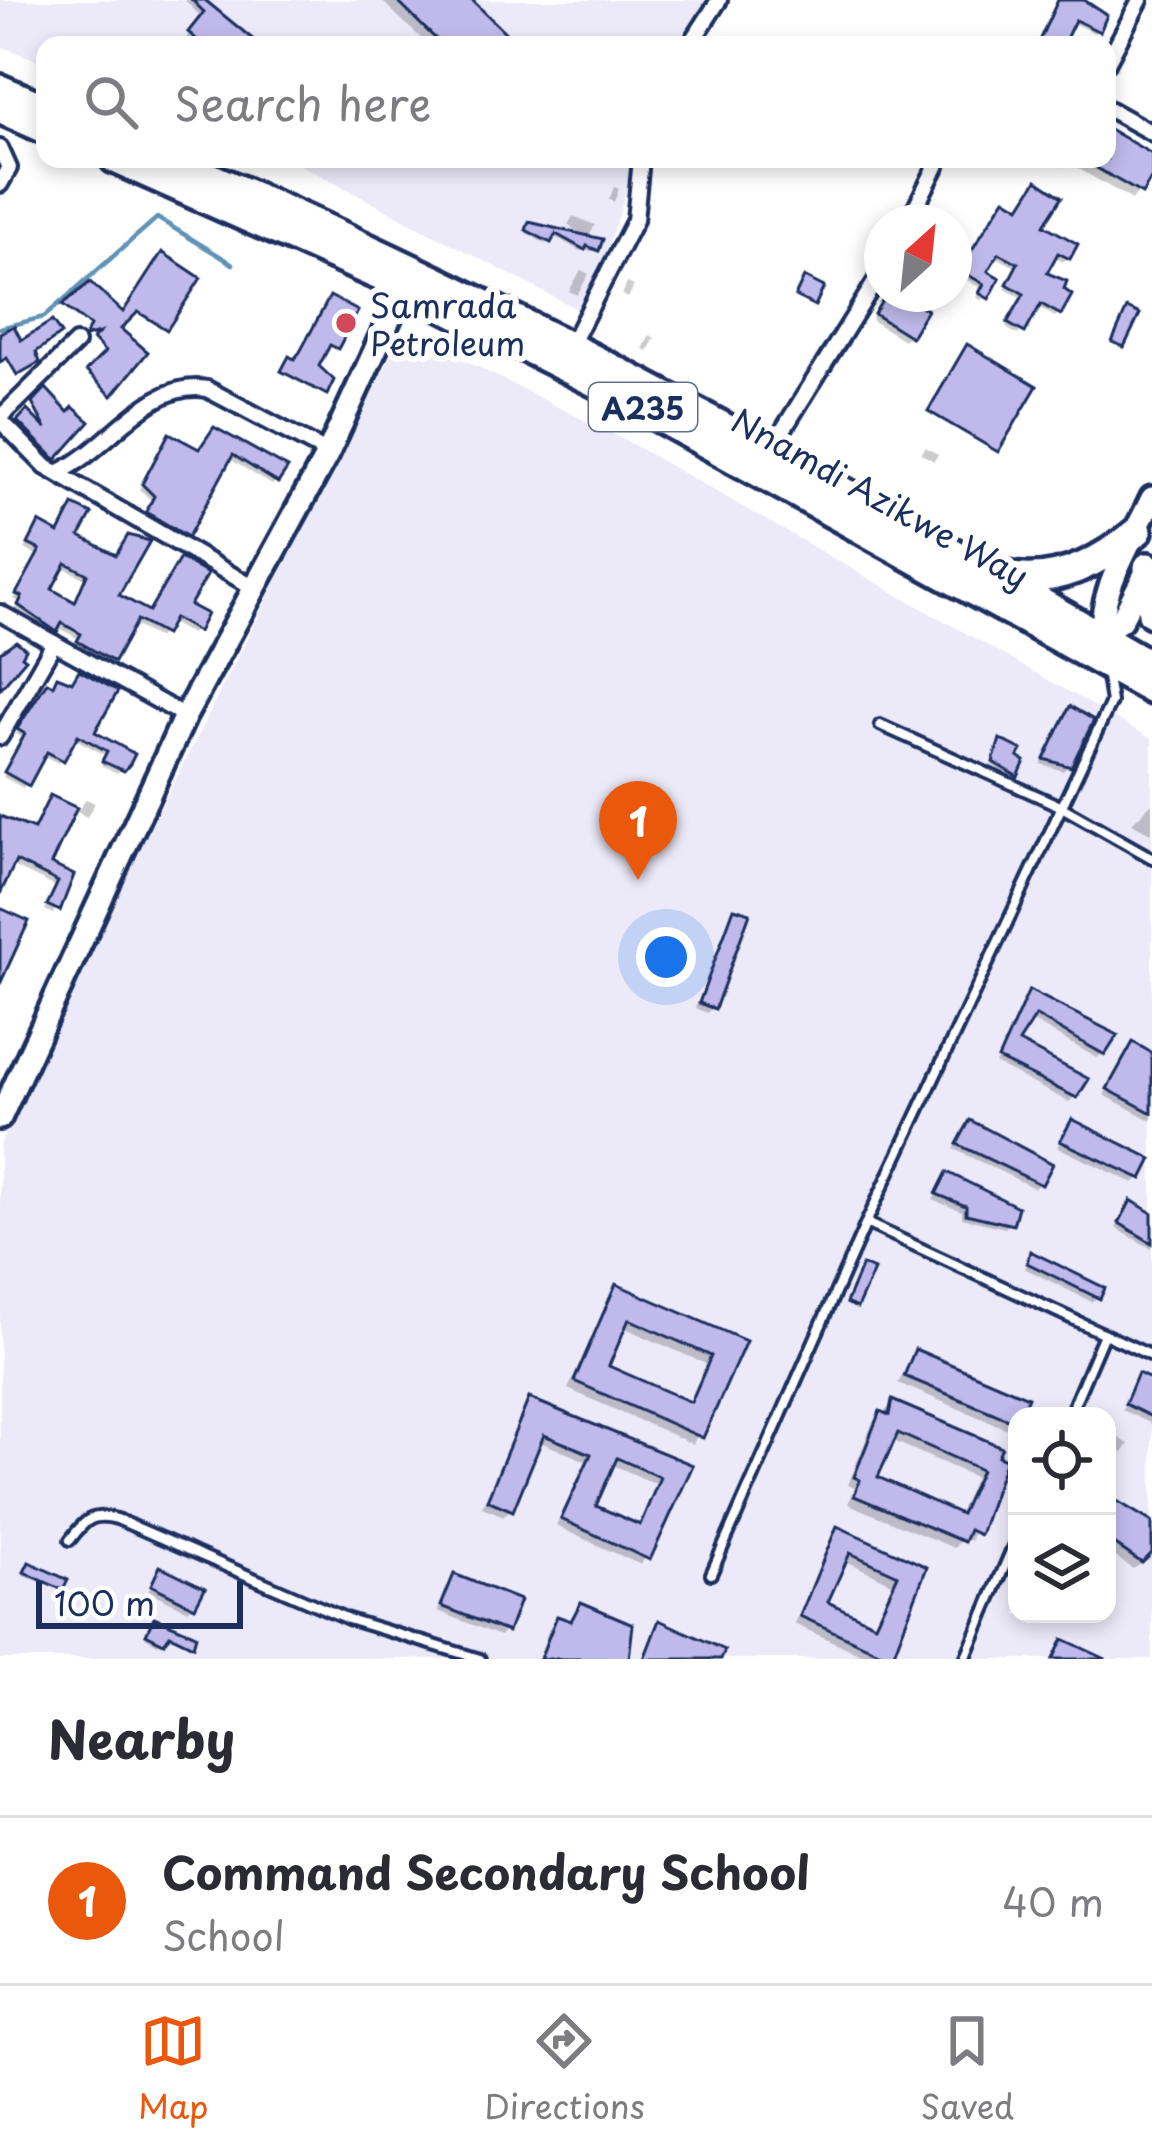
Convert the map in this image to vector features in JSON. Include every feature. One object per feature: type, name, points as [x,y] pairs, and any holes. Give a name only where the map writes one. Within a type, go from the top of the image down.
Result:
[{"type":"highway","points":[[0,89],[36,104]]},
{"type":"highway","points":[[0,109],[36,125]]},
{"type":"highway","name":"Nnamdi Azikwe Way","points":[[135,168],[404,287],[698,435],[1054,635],[1152,666]]},
{"type":"highway","name":"Nnamdi Azikwe Way","points":[[189,168],[344,236],[770,451],[969,563],[1103,650],[1152,690]]},
{"type":"highway","points":[[969,563],[1011,578],[1054,576],[1096,560],[1138,531]]},
{"type":"highway","points":[[1150,563],[1152,613]]},
{"type":"street","points":[[696,36],[719,0]]},
{"type":"street","points":[[1116,46],[1140,0]]},
{"type":"street","points":[[1116,113],[1152,133]]},
{"type":"street","points":[[0,148],[9,168],[0,184]]},
{"type":"street","points":[[571,347],[635,220],[640,168]]},
{"type":"street","points":[[917,204],[935,168]]},
{"type":"street","points":[[0,1118],[185,716],[328,453],[404,287]]},
{"type":"street","points":[[770,451],[864,300]]},
{"type":"street","points":[[76,344],[0,419],[46,466],[256,589]]},
{"type":"street","points":[[59,472],[164,394],[187,386],[207,389],[328,453]]},
{"type":"street","points":[[1103,650],[1103,614],[1152,498]]},
{"type":"street","points":[[1103,650],[1150,563]]},
{"type":"street","points":[[0,613],[185,716]]},
{"type":"street","points":[[0,737],[54,643]]},
{"type":"lane","points":[[711,1574],[866,1223],[1112,702],[1103,650]]},
{"type":"lane","points":[[880,724],[1060,806],[1152,858]]},
{"type":"lane","points":[[866,1223],[1152,1356]]},
{"type":"lane","points":[[1073,1407],[1104,1334]]},
{"type":"lane","points":[[70,1540],[85,1520],[101,1514],[348,1618],[480,1659]]},
{"type":"lane","points":[[965,1659],[1008,1558]]},
{"type":"shaded area","points":[[0,0],[707,0],[684,36],[36,36],[36,60],[0,46]]},
{"type":"shaded area","points":[[306,168],[634,168],[586,314]]},
{"type":"shaded area","points":[[404,330],[632,444],[1152,739],[1152,1659],[0,1659],[0,1145],[52,1022]]},
{"type":"building","points":[[192,0],[205,0],[249,36],[193,36],[188,32],[204,12]]},
{"type":"building","points":[[396,0],[472,0],[509,36],[433,36]]},
{"type":"building","points":[[1058,0],[1084,0],[1107,15],[1100,32],[1075,20],[1067,36],[1041,36]]},
{"type":"building","points":[[1116,133],[1152,154],[1152,177],[1142,194],[1097,168],[1116,168]]},
{"type":"building","points":[[1037,180],[1062,197],[1044,225],[1078,244],[1070,259],[1058,253],[1047,273],[1067,281],[1064,289],[1072,295],[1061,315],[1041,304],[1025,333],[1007,323],[1024,294],[1007,284],[1018,263],[999,253],[988,271],[1000,278],[989,299],[979,293],[984,284],[972,277],[972,250],[1005,198],[1020,207]]},
{"type":"building","points":[[529,222],[603,239],[599,251],[587,246],[585,250],[556,234],[551,243],[526,230]]},
{"type":"building","points":[[162,252],[201,278],[167,330],[138,312],[121,329],[148,352],[112,396],[86,371],[105,352],[93,339],[99,333],[85,337],[90,326],[62,305],[90,282],[123,312]]},
{"type":"building","points":[[804,277],[824,287],[815,306],[795,296]]},
{"type":"building","points":[[330,296],[358,311],[338,349],[330,345],[319,366],[334,380],[327,395],[281,371],[289,356],[294,359],[300,352]]},
{"type":"building","points":[[1127,308],[1140,314],[1124,347],[1112,342]]},
{"type":"building","points":[[875,312],[926,312],[911,337]]},
{"type":"building","points":[[52,321],[61,334],[36,352],[40,362],[17,375],[7,358],[0,362],[0,333],[14,326],[21,340]]},
{"type":"building","points":[[967,344],[1037,386],[998,452],[928,411]]},
{"type":"building","points":[[46,388],[68,412],[73,407],[90,422],[56,460],[17,421],[27,410],[46,429],[32,403]]},
{"type":"building","points":[[214,427],[288,468],[278,483],[233,455],[188,537],[146,512],[154,496],[142,484],[169,433],[199,449]]},
{"type":"building","points":[[73,505],[92,514],[80,536],[116,555],[128,535],[150,541],[119,595],[149,611],[180,558],[208,574],[190,605],[207,614],[198,632],[174,618],[165,635],[137,620],[114,662],[77,641],[81,634],[62,623],[57,632],[18,605],[22,597],[16,594],[40,550],[28,544],[39,522],[59,533]],"holes":[[[66,563],[87,574],[75,602],[52,589]]]},
{"type":"building","points":[[16,641],[26,649],[22,656],[26,659],[0,689],[0,652]]},
{"type":"building","points":[[79,670],[118,691],[95,732],[135,754],[130,764],[124,771],[102,761],[107,751],[78,735],[64,761],[47,752],[29,786],[4,772],[25,734],[17,729],[47,682],[53,685],[57,676],[72,682]]},
{"type":"building","points":[[1070,706],[1094,720],[1071,767],[1044,759]]},
{"type":"building","points":[[1000,739],[1022,750],[1018,757],[1025,761],[1018,777],[993,762]]},
{"type":"building","points":[[50,795],[77,808],[51,864],[74,875],[60,911],[47,905],[58,882],[16,861],[0,894],[0,816],[34,829]]},
{"type":"building","points":[[0,908],[29,921],[0,984]]},
{"type":"building","points":[[734,908],[750,913],[715,1009],[699,1003]]},
{"type":"building","points":[[1029,990],[1118,1035],[1105,1055],[1036,1016],[1019,1042],[1089,1079],[1077,1098],[998,1059]]},
{"type":"building","points":[[1133,1042],[1152,1053],[1152,1113],[1107,1089]]},
{"type":"building","points":[[1072,1119],[1152,1159],[1142,1179],[1060,1141]]},
{"type":"building","points":[[970,1120],[1053,1164],[1042,1185],[957,1144]]},
{"type":"building","points":[[947,1172],[1018,1207],[1013,1225],[966,1214],[966,1206],[936,1194]]},
{"type":"building","points":[[1131,1200],[1152,1213],[1152,1243],[1119,1223]]},
{"type":"building","points":[[1030,1251],[1105,1288],[1100,1299],[1027,1263]]},
{"type":"building","points":[[862,1265],[874,1270],[857,1308],[846,1303]]},
{"type":"building","points":[[616,1284],[746,1341],[703,1438],[574,1381]],"holes":[[[629,1319],[711,1356],[691,1402],[609,1366]]]},
{"type":"building","points":[[915,1349],[1028,1397],[1024,1407],[1008,1407],[1008,1419],[904,1376]]},
{"type":"building","points":[[1138,1373],[1152,1380],[1152,1417],[1125,1404]]},
{"type":"building","points":[[529,1398],[693,1465],[650,1560],[561,1519],[591,1454],[544,1435],[513,1511],[487,1500]],"holes":[[[617,1458],[660,1477],[640,1525],[596,1506]]]},
{"type":"building","points":[[892,1400],[1002,1447],[998,1456],[1006,1459],[980,1535],[969,1530],[964,1542],[854,1496],[860,1480],[854,1477],[880,1411],[889,1415]],"holes":[[[898,1433],[981,1470],[961,1514],[878,1477]]]},
{"type":"building","points":[[1116,1500],[1152,1522],[1152,1553],[1142,1563],[1116,1545]]},
{"type":"building","points":[[837,1526],[927,1567],[892,1658],[800,1616]],"holes":[[[850,1553],[898,1575],[875,1624],[828,1602]]]},
{"type":"building","points":[[29,1562],[68,1580],[63,1590],[24,1572]]},
{"type":"building","points":[[160,1566],[205,1588],[195,1607],[151,1585]]},
{"type":"building","points":[[454,1574],[520,1600],[508,1632],[441,1606]]},
{"type":"building","points":[[581,1602],[633,1624],[629,1659],[540,1659],[557,1616],[571,1621]]},
{"type":"building","points":[[154,1617],[196,1635],[193,1646],[170,1635],[164,1643],[146,1634]]},
{"type":"building","points":[[659,1620],[725,1650],[721,1659],[644,1659]]},
{"type":"building","points":[[1063,1639],[1106,1659],[1053,1659]]},
{"type":"waterway","points":[[0,328],[44,317],[157,218],[233,264]]},
{"type":"place","name":"Samrada Petroleum","points":[[346,323]]},
{"type":"place","name":"Command Secondary School","points":[[638,880]]}]
